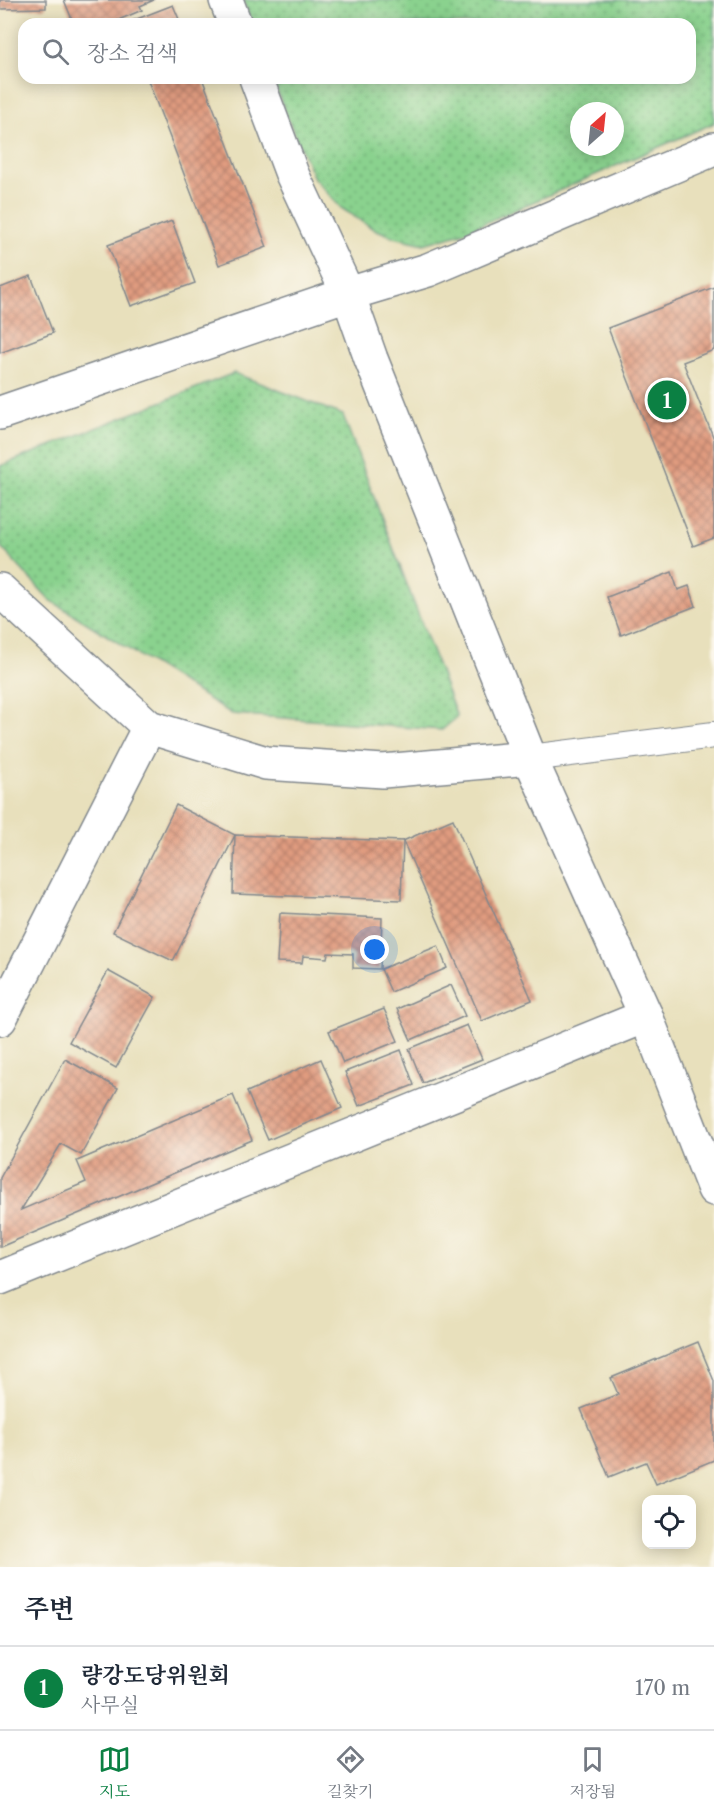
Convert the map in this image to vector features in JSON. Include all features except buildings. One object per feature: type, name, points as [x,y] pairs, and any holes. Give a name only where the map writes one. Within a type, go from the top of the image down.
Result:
[{"type":"main road","points":[[226,0],[233,18]]},
{"type":"main road","points":[[258,84],[292,174],[348,294],[371,359],[530,758],[646,1017],[714,1190]]},
{"type":"main road","points":[[0,413],[348,294],[428,270],[714,149]]},
{"type":"main road","points":[[0,590],[149,727],[266,763],[383,771],[530,758]]},
{"type":"main road","points":[[0,1019],[149,727]]},
{"type":"main road","points":[[0,1278],[646,1017]]},
{"type":"street","points":[[530,758],[714,735]]},
{"type":"green space","points":[[243,0],[714,0],[714,123],[462,233],[424,244],[394,237],[372,228],[341,208],[314,178],[274,84],[696,84],[696,18],[250,18]]},
{"type":"green space","points":[[234,373],[343,415],[457,717],[442,730],[232,714],[50,600],[0,546],[0,466]]},
{"type":"place","name":"량강도당위원회","points":[[667,400]]}]
